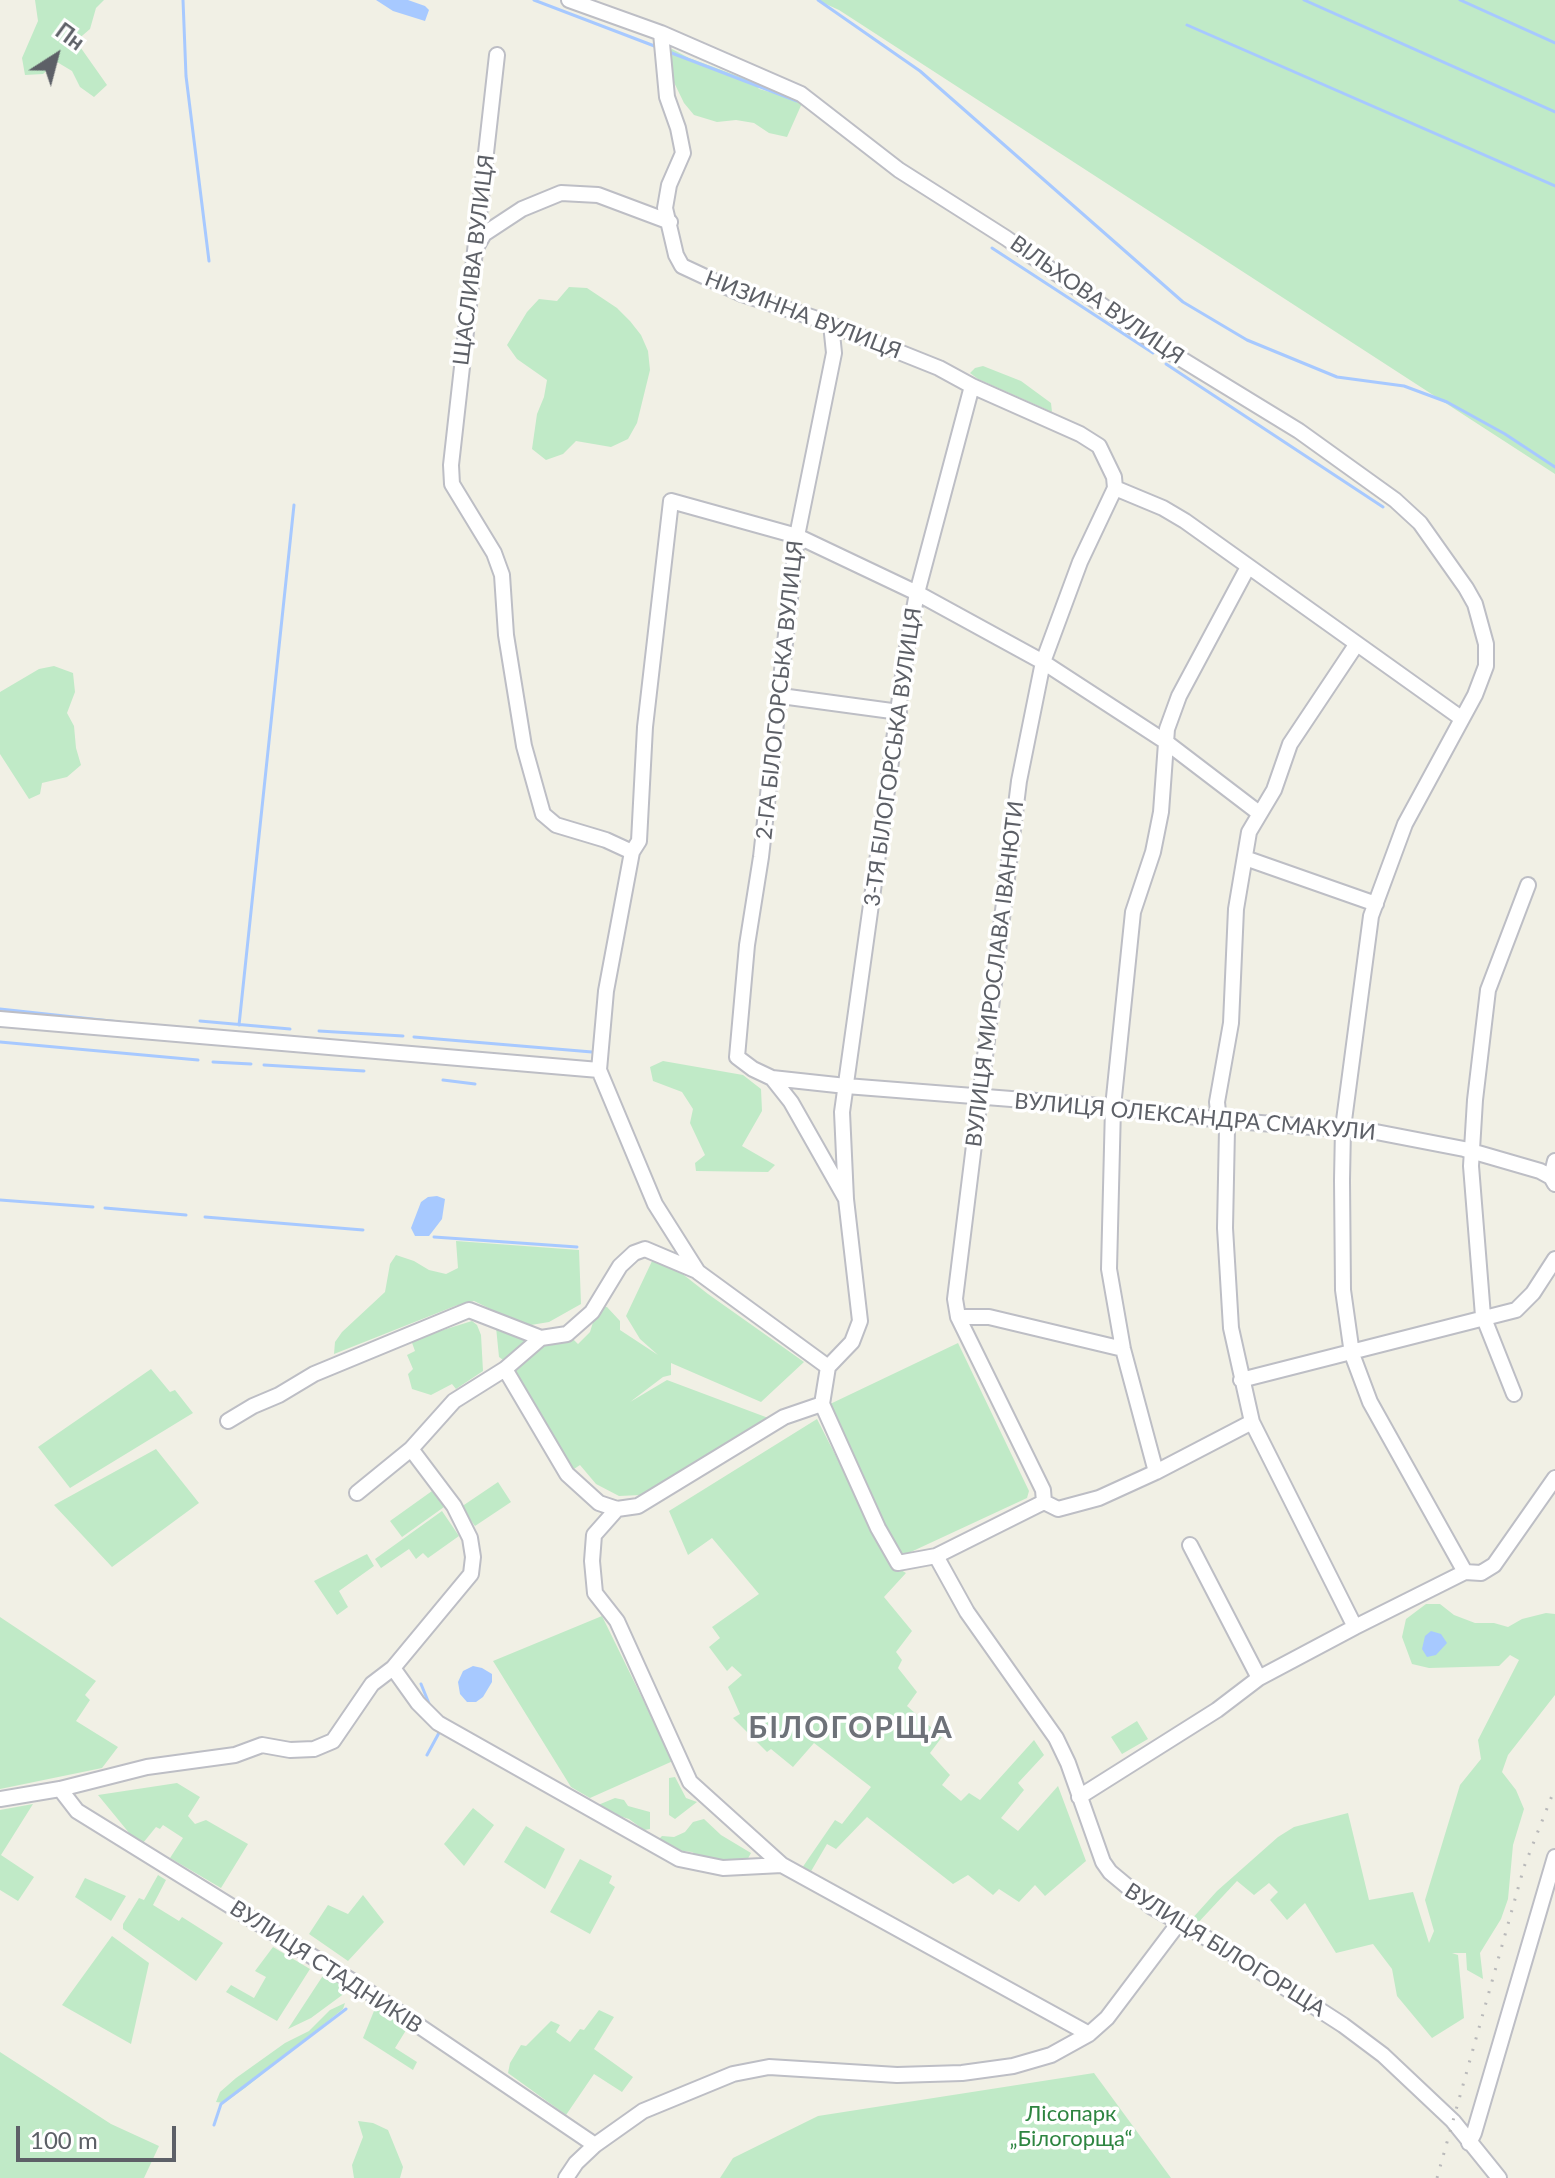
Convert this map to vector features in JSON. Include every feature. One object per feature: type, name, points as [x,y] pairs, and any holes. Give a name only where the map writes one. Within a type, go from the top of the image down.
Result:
[{"type":"street","name":"ВІЛЬХОВА ВУЛИЦЯ","points":[[569,0],[661,33],[801,94],[899,170],[1006,238],[1160,346],[1299,431],[1395,500],[1420,523],[1466,588],[1486,644],[1486,666],[1475,695],[1405,824],[1371,916],[1343,1128],[1343,1290],[1352,1354],[1383,1426],[1465,1572]]},
{"type":"street","name":"НИЗИННА ВУЛИЦЯ","points":[[661,33],[667,97],[683,153],[669,185],[665,208],[676,255],[682,266],[742,294],[831,324],[939,368],[1080,434],[1099,446],[1114,477],[1115,488]]},
{"type":"street","name":"ЩАСЛИВА ВУЛИЦЯ","points":[[497,55],[451,465],[452,484],[494,553],[502,575],[506,635],[524,746],[543,814],[556,825],[606,840],[632,852]]},
{"type":"street","points":[[476,247],[484,234],[522,209],[561,193],[598,195],[670,222]]},
{"type":"street","name":"2-ГА БІЛОГОРСЬКА ВУЛИЦЯ","points":[[737,1057],[747,945],[781,696],[797,536],[834,353],[831,324]]},
{"type":"street","name":"3-ТЯ БІЛОГОРСЬКА ВУЛИЦЯ","points":[[828,1367],[852,1342],[860,1321],[846,1199],[842,1112],[917,593],[972,386]]},
{"type":"street","points":[[1115,488],[1163,508],[1461,718]]},
{"type":"street","name":"ВУЛИЦЯ МИРОСЛАВА ІВАНЮТИ","points":[[1044,1502],[1043,1490],[958,1317],[955,1299],[1019,781],[1043,662],[1080,562],[1115,488]]},
{"type":"street","points":[[698,1272],[655,1204],[599,1070],[606,991],[632,852],[639,841],[645,727],[671,501],[797,536],[917,593],[1043,662],[1166,742],[1259,813]]},
{"type":"street","points":[[1156,1472],[1123,1349],[1109,1269],[1113,1107],[1133,912],[1153,852],[1166,772],[1167,729],[1179,696],[1248,567]]},
{"type":"street","points":[[1355,1627],[1252,1422],[1231,1328],[1225,1228],[1227,1129],[1217,1102],[1231,1023],[1236,909],[1249,832],[1274,790],[1290,744],[1356,645]]},
{"type":"street","points":[[781,696],[899,712]]},
{"type":"street","points":[[1245,858],[1376,904]]},
{"type":"street","points":[[1514,1394],[1483,1316],[1471,1166],[1488,990],[1528,885]]},
{"type":"street","points":[[0,1019],[599,1070]]},
{"type":"street","name":"ВУЛИЦЯ ОЛЕКСАНДРА СМАКУЛИ","points":[[737,1057],[772,1078],[1376,1132],[1464,1149],[1540,1171],[1553,1180]]},
{"type":"street","points":[[772,1078],[791,1102],[846,1199]]},
{"type":"street","points":[[1553,1180],[1555,1161]]},
{"type":"street","points":[[228,1421],[314,1374],[469,1310],[541,1338],[567,1334],[592,1312],[620,1266],[634,1253],[645,1249],[698,1272],[828,1367],[822,1404],[878,1528],[898,1563],[936,1556],[1044,1502],[1058,1509],[1085,1502],[1156,1472],[1252,1422]]},
{"type":"street","points":[[1241,1380],[1516,1310],[1533,1293],[1555,1259]]},
{"type":"street","points":[[958,1317],[989,1317],[1123,1349]]},
{"type":"street","points":[[357,1493],[411,1449],[454,1401],[505,1369],[541,1338]]},
{"type":"street","points":[[505,1369],[567,1474],[599,1503],[617,1509],[638,1506],[784,1417],[822,1404]]},
{"type":"street","points":[[0,1799],[60,1789],[147,1767],[235,1755],[262,1745],[290,1750],[314,1749],[333,1741],[372,1684],[393,1668],[471,1574],[473,1557],[470,1538],[454,1506],[411,1449]]},
{"type":"street","points":[[1079,1797],[1217,1710],[1259,1678],[1465,1572],[1481,1573],[1494,1565],[1555,1478]]},
{"type":"street","points":[[617,1509],[594,1535],[592,1561],[595,1593],[617,1621],[690,1782],[782,1865],[1089,2034]]},
{"type":"street","points":[[1190,1545],[1259,1678]]},
{"type":"street","name":"ВУЛИЦЯ БІЛОГОРЩА","points":[[936,1556],[967,1612],[1056,1738],[1103,1862],[1118,1881],[1178,1924],[1222,1947],[1343,2025],[1383,2055],[1453,2121],[1499,2178]]},
{"type":"street","points":[[393,1668],[418,1703],[438,1723],[679,1859],[723,1868],[782,1865]]},
{"type":"street","name":"ВУЛИЦЯ СТАДНИКІВ","points":[[60,1789],[77,1811],[366,1990],[595,2145]]},
{"type":"street","points":[[1469,2143],[1555,1857]]},
{"type":"street","points":[[566,2178],[595,2145],[643,2111],[733,2074],[769,2067],[897,2075],[962,2073],[1013,2066],[1051,2055],[1089,2034],[1107,2018],[1178,1924]]},
{"type":"green space","points":[[35,0],[104,0],[96,8],[90,29],[76,41],[107,85],[94,97],[80,87],[72,71],[57,62],[43,74],[25,75],[22,58],[38,21]]},
{"type":"green space","points":[[817,0],[1555,0],[1555,474],[839,10]]},
{"type":"green space","points":[[672,49],[754,82],[759,89],[803,101],[787,137],[769,133],[754,123],[736,120],[717,122],[694,115],[684,103],[667,68],[668,52]]},
{"type":"green space","points":[[569,287],[587,288],[630,321],[648,351],[650,370],[637,423],[628,439],[611,447],[576,441],[563,454],[546,460],[532,449],[537,414],[547,380],[517,359],[507,345],[527,312],[539,299],[557,301]]},
{"type":"green space","points":[[983,366],[1021,381],[1051,403],[1052,412],[970,373]]},
{"type":"green space","points":[[54,666],[73,673],[75,692],[67,713],[74,726],[81,765],[67,777],[42,783],[40,794],[29,799],[0,754],[0,692],[39,669]]},
{"type":"green space","points":[[663,1061],[743,1075],[761,1089],[762,1111],[742,1146],[775,1165],[768,1172],[696,1171],[695,1163],[705,1155],[690,1123],[693,1109],[682,1092],[653,1081],[650,1067]]},
{"type":"green space","points":[[456,1241],[579,1250],[581,1304],[549,1322],[531,1325],[474,1301],[334,1354],[335,1342],[342,1332],[385,1292],[390,1264],[396,1255],[446,1274],[458,1268]]},
{"type":"green space","points":[[653,1259],[666,1261],[804,1362],[761,1402],[671,1363],[671,1375],[663,1377],[630,1402],[667,1380],[771,1419],[641,1495],[619,1496],[596,1484],[580,1465],[574,1469],[564,1462],[513,1367],[499,1357],[496,1327],[572,1338],[578,1344],[590,1332],[598,1306],[607,1307],[620,1321],[620,1330],[658,1355],[640,1339],[626,1316]]},
{"type":"green space","points":[[472,1321],[481,1335],[483,1371],[456,1389],[452,1384],[431,1395],[412,1389],[408,1374],[413,1369],[407,1355],[415,1351],[411,1340]]},
{"type":"green space","points":[[958,1343],[1029,1491],[1027,1498],[900,1557],[881,1523],[828,1405]]},
{"type":"green space","points":[[151,1369],[170,1392],[175,1390],[193,1413],[70,1488],[38,1447]]},
{"type":"green space","points":[[817,1419],[891,1564],[906,1573],[884,1597],[912,1631],[896,1652],[902,1660],[898,1668],[917,1692],[907,1706],[942,1737],[930,1753],[950,1775],[942,1785],[961,1801],[969,1793],[980,1800],[1034,1740],[1044,1755],[1018,1783],[1024,1790],[1001,1818],[1018,1831],[1058,1786],[1086,1861],[1045,1896],[1035,1885],[1019,1902],[999,1889],[993,1895],[968,1875],[953,1884],[867,1817],[836,1849],[827,1844],[810,1873],[802,1868],[835,1820],[842,1824],[871,1787],[814,1743],[793,1767],[771,1749],[767,1752],[733,1718],[740,1714],[728,1687],[742,1675],[732,1666],[727,1671],[709,1647],[720,1638],[712,1627],[759,1594],[712,1538],[688,1555],[669,1511]]},
{"type":"green space","points":[[156,1449],[199,1503],[112,1567],[54,1505]]},
{"type":"green space","points":[[498,1482],[511,1502],[475,1526],[461,1507]]},
{"type":"green space","points":[[432,1491],[444,1507],[402,1537],[390,1521]]},
{"type":"green space","points":[[442,1511],[459,1536],[428,1558],[423,1553],[416,1559],[409,1549],[381,1568],[375,1559]]},
{"type":"green space","points":[[367,1554],[374,1566],[339,1591],[348,1607],[337,1615],[314,1581]]},
{"type":"green space","points":[[1426,1604],[1440,1604],[1454,1615],[1475,1623],[1508,1627],[1522,1619],[1555,1614],[1555,1695],[1508,1755],[1502,1772],[1516,1790],[1524,1809],[1513,1845],[1508,1899],[1501,1919],[1480,1953],[1483,1979],[1467,1970],[1466,1953],[1452,1953],[1458,1955],[1464,2018],[1432,2038],[1397,1996],[1392,1969],[1373,1944],[1336,1953],[1305,1903],[1287,1920],[1270,1900],[1278,1892],[1269,1883],[1254,1895],[1237,1881],[1195,1926],[1189,1922],[1217,1891],[1278,1837],[1294,1827],[1348,1813],[1369,1900],[1413,1892],[1429,1943],[1434,1931],[1425,1900],[1460,1785],[1481,1759],[1478,1740],[1519,1660],[1510,1655],[1499,1666],[1429,1668],[1412,1664],[1402,1637],[1406,1619]]},
{"type":"green space","points":[[602,1616],[673,1761],[590,1798],[571,1787],[493,1661]]},
{"type":"green space","points":[[0,1617],[96,1681],[85,1695],[90,1700],[76,1721],[118,1747],[102,1768],[0,1789]]},
{"type":"green space","points":[[1137,1721],[1148,1739],[1122,1754],[1111,1737]]},
{"type":"green space","points":[[675,1777],[686,1798],[697,1802],[675,1819],[669,1815],[669,1778]]},
{"type":"green space","points":[[177,1783],[200,1797],[188,1816],[195,1824],[206,1820],[248,1844],[221,1888],[170,1858],[183,1838],[163,1825],[160,1829],[156,1827],[143,1843],[130,1834],[98,1795]]},
{"type":"green space","points":[[615,1798],[624,1800],[628,1806],[650,1812],[650,1829],[644,1830],[629,1819],[609,1813],[598,1805]]},
{"type":"green space","points":[[33,1804],[1,1855],[34,1877],[18,1901],[0,1890],[0,1810]]},
{"type":"green space","points":[[473,1808],[494,1825],[464,1866],[444,1844]]},
{"type":"green space","points":[[704,1819],[721,1835],[751,1853],[746,1862],[707,1861],[692,1852],[673,1850],[657,1841],[662,1836],[674,1837],[685,1832],[693,1822]]},
{"type":"green space","points":[[526,1826],[565,1849],[545,1889],[504,1862]]},
{"type":"green space","points":[[580,1859],[612,1876],[609,1883],[615,1887],[590,1934],[550,1912]]},
{"type":"green space","points":[[158,1875],[166,1880],[153,1905],[179,1921],[182,1917],[223,1943],[196,1981],[123,1929],[139,1898],[144,1900]]},
{"type":"green space","points":[[85,1878],[126,1896],[111,1921],[75,1897]]},
{"type":"green space","points":[[363,1895],[384,1922],[348,1961],[309,1934],[328,1905],[348,1914]]},
{"type":"green space","points":[[112,1936],[149,1963],[131,2044],[62,2005]]},
{"type":"green space","points":[[273,1947],[310,1969],[277,2021],[226,1992],[231,1985],[254,1998],[266,1977],[255,1971]]},
{"type":"green space","points":[[324,1974],[349,1990],[311,2018],[288,2029]]},
{"type":"green space","points":[[345,2003],[343,2009],[245,2088],[224,2103],[216,2102],[220,2092],[236,2078],[285,2043],[309,2031],[330,2010]]},
{"type":"green space","points":[[376,2006],[408,2027],[395,2048],[417,2062],[413,2070],[363,2038]]},
{"type":"green space","points":[[599,2010],[614,2017],[594,2049],[633,2077],[622,2092],[594,2074],[566,2115],[508,2073],[521,2045],[526,2046],[551,2021],[560,2025],[556,2032],[570,2042]]},
{"type":"green space","points":[[0,2052],[111,2124],[159,2146],[144,2178],[0,2178]]},
{"type":"green space","name":"Лісопарк „Білогорща“","points":[[1094,2073],[1171,2178],[720,2178],[733,2158],[818,2116]]},
{"type":"green space","points":[[358,2121],[388,2130],[403,2167],[400,2178],[354,2178],[352,2165],[363,2137]]},
{"type":"water","points":[[376,0],[408,0],[429,10],[425,21],[393,11]]},
{"type":"water","points":[[437,1196],[445,1199],[442,1219],[429,1236],[415,1236],[411,1228],[421,1202]]},
{"type":"water","points":[[1431,1631],[1441,1634],[1447,1643],[1436,1655],[1427,1657],[1422,1649],[1425,1636]]},
{"type":"water","points":[[473,1666],[492,1674],[492,1682],[483,1697],[476,1702],[467,1702],[460,1694],[458,1682],[463,1671]]},
{"type":"waterway","points":[[183,0],[186,76],[209,261]]},
{"type":"waterway","points":[[534,0],[657,47]]},
{"type":"waterway","points":[[818,0],[920,71],[1183,302],[1247,340],[1337,377],[1404,386],[1447,402],[1505,434],[1555,467]]},
{"type":"waterway","points":[[1304,0],[1555,112]]},
{"type":"waterway","points":[[1460,0],[1555,43]]},
{"type":"waterway","points":[[1187,25],[1555,186]]},
{"type":"waterway","points":[[669,52],[797,101]]},
{"type":"waterway","points":[[992,248],[1153,353]]},
{"type":"waterway","points":[[1166,364],[1383,507]]},
{"type":"waterway","points":[[239,1025],[294,505]]},
{"type":"waterway","points":[[0,1009],[120,1022]]},
{"type":"waterway","points":[[200,1021],[290,1029]]},
{"type":"waterway","points":[[319,1031],[403,1036]]},
{"type":"waterway","points":[[414,1037],[592,1052]]},
{"type":"waterway","points":[[0,1042],[198,1060]]},
{"type":"waterway","points":[[213,1062],[251,1064]]},
{"type":"waterway","points":[[264,1065],[364,1071]]},
{"type":"waterway","points":[[443,1080],[475,1084]]},
{"type":"waterway","points":[[0,1200],[93,1207]]},
{"type":"waterway","points":[[105,1208],[186,1215]]},
{"type":"waterway","points":[[205,1217],[363,1230]]},
{"type":"waterway","points":[[434,1237],[577,1247]]},
{"type":"waterway","points":[[421,1684],[430,1706]]},
{"type":"waterway","points":[[427,1755],[440,1731]]},
{"type":"waterway","points":[[214,2125],[221,2104],[346,2009]]},
{"type":"railway","points":[[1437,2178],[1524,1867],[1555,1788]]},
{"type":"district","name":"БІЛОГОРЩА","points":[[851,1728]]}]
